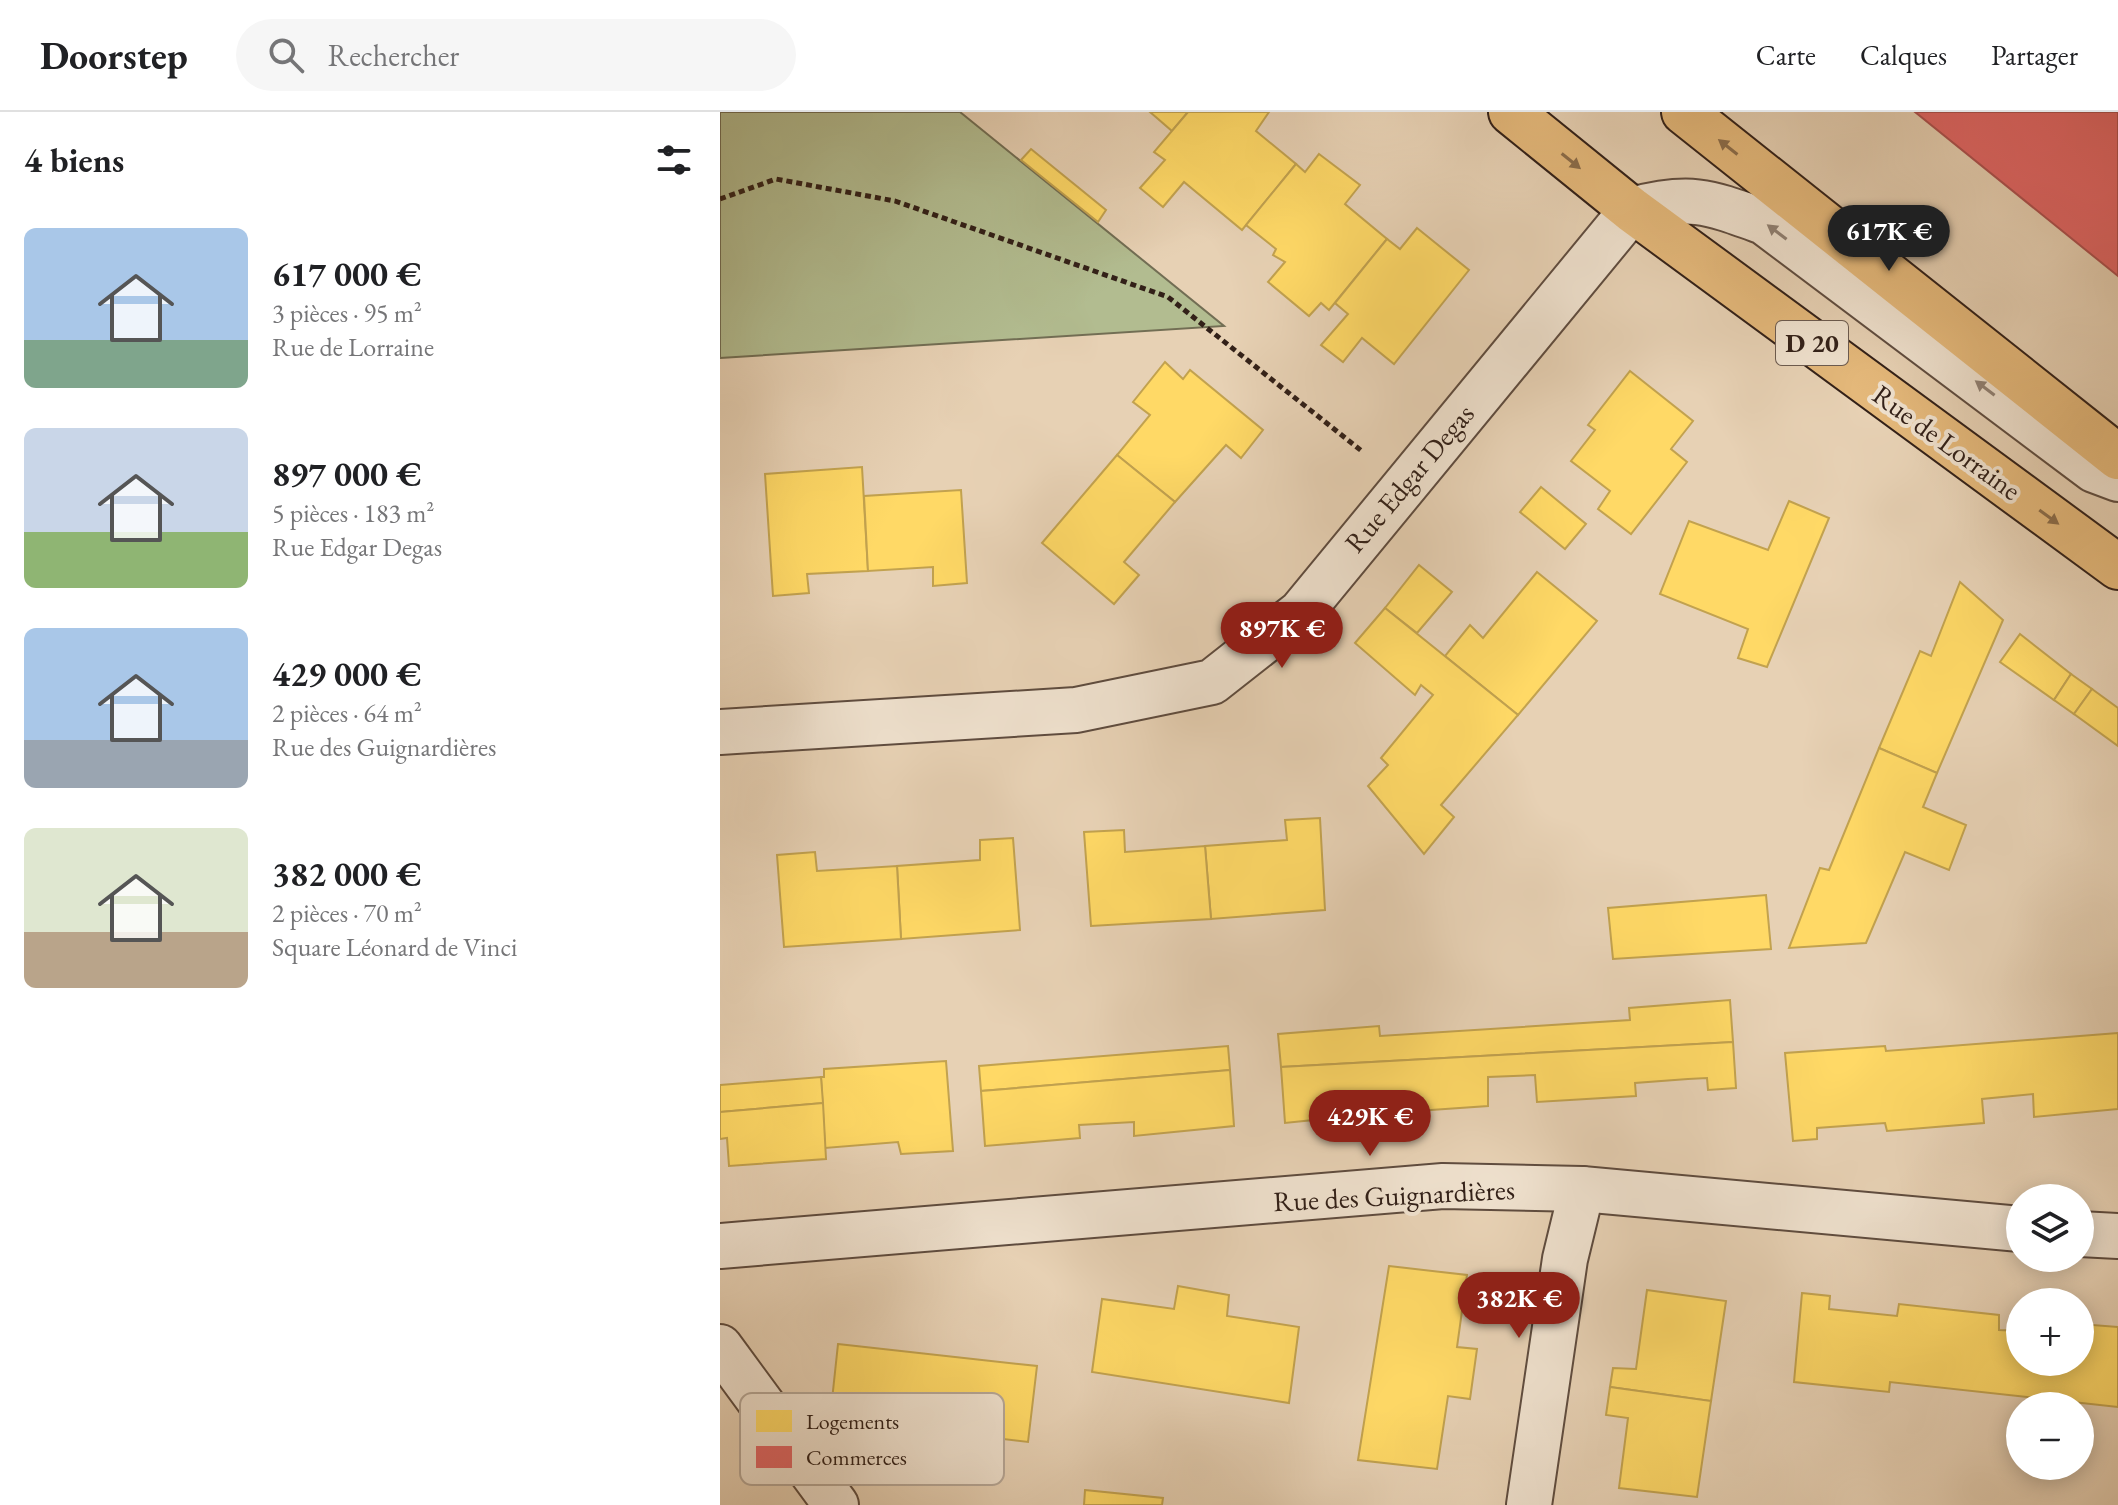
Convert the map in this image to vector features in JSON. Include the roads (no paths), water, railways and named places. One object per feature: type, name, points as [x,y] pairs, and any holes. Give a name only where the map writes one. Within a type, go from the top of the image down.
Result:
[{"type":"main road","name":"Rue de Lorraine","points":[[1511,112],[1632,210],[2118,567]]},
{"type":"main road","points":[[1684,112],[2118,457]]},
{"type":"street","points":[[1632,210],[1668,201],[1706,201],[1764,222],[2094,470],[2118,479]]},
{"type":"street","name":"Rue Edgar Degas","points":[[720,732],[1076,710],[1212,682],[1301,612],[1403,484],[1632,210]]},
{"type":"street","name":"Rue des Guignardières","points":[[720,1246],[1443,1186],[1582,1189],[2006,1228]]},
{"type":"street","points":[[1529,1505],[1565,1259],[1582,1189]]},
{"type":"street","points":[[2094,1235],[2118,1236]]},
{"type":"street","points":[[720,1347],[754,1393]]},
{"type":"street","points":[[821,1485],[836,1505]]}]
